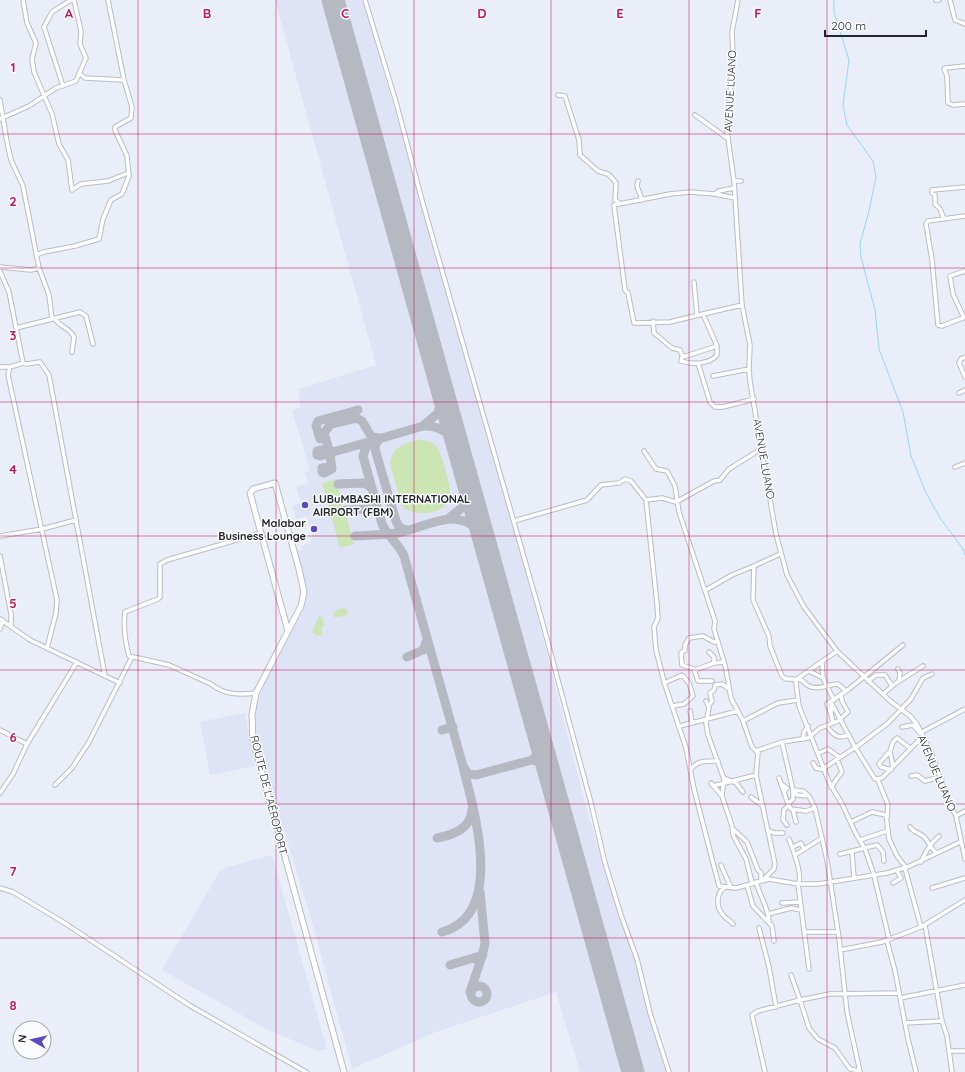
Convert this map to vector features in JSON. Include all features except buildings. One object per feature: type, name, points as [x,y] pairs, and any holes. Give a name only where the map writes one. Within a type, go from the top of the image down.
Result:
[{"type":"main road","name":"ROUTE DE L'AÉROPORT","points":[[261,534],[250,493],[253,489],[275,483],[304,592],[301,606],[256,693],[252,715],[253,740],[344,1072]]},
{"type":"main road","points":[[261,534],[288,630]]},
{"type":"street","points":[[23,0],[27,22],[36,43],[32,65],[52,114],[59,144],[68,160],[72,190],[81,184],[94,184],[108,181],[128,173]]},
{"type":"street","points":[[1,119],[29,106],[44,95],[76,81],[86,58],[80,44],[81,31],[73,0],[52,12],[44,28],[63,86]]},
{"type":"street","points":[[36,255],[99,239],[103,219],[111,200],[122,194],[128,182],[127,156],[115,127],[131,118],[132,107],[124,80],[108,0]]},
{"type":"street","points":[[365,0],[396,102],[423,204],[514,521],[591,803],[605,863],[620,915],[637,959],[650,1013],[669,1072]]},
{"type":"street","name":"AVENUE LUANO","points":[[738,0],[732,32],[733,55],[729,86],[727,138],[734,181],[742,305],[750,345],[749,369],[761,449],[780,554],[787,575],[804,607],[837,651],[868,681],[902,709],[917,724],[942,780],[950,805],[956,816],[960,842],[965,859]]},
{"type":"street","points":[[950,0],[955,20],[965,24]]},
{"type":"street","points":[[965,66],[944,69],[948,103],[953,106],[965,104]]},
{"type":"street","points":[[79,73],[85,78],[124,80]]},
{"type":"street","points":[[558,95],[565,96],[568,103],[569,111],[579,140],[580,156],[598,171],[608,174],[613,179],[616,183],[615,200],[620,204]]},
{"type":"street","points":[[0,100],[1,119],[11,160],[27,202],[36,255],[39,268],[49,294],[53,319],[72,334],[74,341],[72,352]]},
{"type":"street","points":[[695,115],[727,138]]},
{"type":"street","points":[[638,181],[642,200]]},
{"type":"street","points":[[734,181],[741,181]]},
{"type":"street","points":[[944,219],[940,209],[935,204],[935,195],[932,193],[932,190],[965,187]]},
{"type":"street","points":[[715,194],[719,191],[734,188]]},
{"type":"street","points":[[735,198],[715,194],[675,193],[614,205],[614,213],[625,290],[628,293],[633,322],[636,324],[653,321],[670,322],[742,305]]},
{"type":"street","points":[[965,216],[927,222],[936,294],[937,318],[939,325],[941,326],[964,317],[953,294],[950,276],[965,271]]},
{"type":"street","points":[[0,267],[31,270],[39,268]]},
{"type":"street","points":[[0,271],[9,292],[23,363]]},
{"type":"street","points":[[694,282],[697,315]]},
{"type":"street","points":[[16,328],[80,312],[86,316],[93,344]]},
{"type":"street","points":[[653,321],[654,332],[672,348],[680,350],[682,357],[681,360],[683,362],[690,364],[698,363],[714,358],[718,353],[717,346],[703,314]]},
{"type":"street","points":[[682,357],[717,346]]},
{"type":"street","points":[[965,357],[961,359],[959,363],[965,377]]},
{"type":"street","points":[[0,367],[10,367],[23,363],[40,362],[49,376],[105,676]]},
{"type":"street","points":[[698,363],[710,402],[714,407],[723,407],[754,399]]},
{"type":"street","points":[[10,367],[8,375],[27,469],[42,529],[57,600],[56,613],[47,648]]},
{"type":"street","points":[[713,376],[749,369]]},
{"type":"street","points":[[959,393],[965,390]]},
{"type":"street","points":[[646,500],[662,498],[676,502],[720,480],[729,469],[761,449]]},
{"type":"street","points":[[644,451],[656,469],[668,471],[675,486],[676,502],[716,621],[714,629],[728,676],[731,698],[743,721],[752,747],[759,756],[756,775],[775,864],[771,872],[762,881]]},
{"type":"street","points":[[954,467],[965,463]]},
{"type":"street","points":[[514,521],[587,500],[601,485],[619,483],[626,479],[631,481],[646,500],[658,618],[654,627],[654,637],[664,683],[680,726],[694,789],[719,886],[731,888],[756,882],[773,880],[798,884],[830,882],[897,871],[921,862],[960,842]]},
{"type":"street","points":[[0,536],[42,529],[76,520]]},
{"type":"street","points":[[256,693],[237,695],[217,689],[211,684],[169,665],[129,656],[124,636],[124,612],[159,598],[160,564],[167,560],[261,534]]},
{"type":"street","points":[[706,590],[732,575],[780,554]]},
{"type":"street","points":[[0,556],[11,614],[11,626]]},
{"type":"street","points":[[754,566],[753,598],[769,636],[770,646],[784,678],[798,680],[813,688],[838,684],[846,692]]},
{"type":"street","points":[[0,629],[2,620],[30,640],[120,683]]},
{"type":"street","points":[[712,681],[698,681],[695,670],[690,666],[684,667],[681,653],[685,650],[688,638],[703,636],[717,642]]},
{"type":"street","points":[[833,723],[831,714],[834,701],[903,644]]},
{"type":"street","points":[[798,680],[837,651]]},
{"type":"street","points":[[709,652],[714,657],[714,663]]},
{"type":"street","points":[[55,785],[72,768],[89,742],[96,725],[120,683],[132,657]]},
{"type":"street","points":[[0,793],[13,774],[27,744],[76,662]]},
{"type":"street","points":[[695,670],[714,663],[724,662]]},
{"type":"street","points":[[822,663],[823,678],[828,686],[840,718],[855,747],[874,777],[878,780],[888,805],[887,831],[897,856],[905,868],[924,926],[942,1021],[947,1036],[952,1072]]},
{"type":"street","points":[[883,694],[899,681],[923,666]]},
{"type":"street","points":[[898,669],[900,673],[899,681]]},
{"type":"street","points":[[809,671],[823,678]]},
{"type":"street","points":[[813,763],[816,768],[824,769],[888,723],[916,693],[924,678],[932,674]]},
{"type":"street","points":[[664,683],[682,675],[686,678],[690,686],[693,696],[684,704],[673,706]]},
{"type":"street","points":[[868,681],[876,675],[885,675],[892,686]]},
{"type":"street","points":[[721,684],[728,676]]},
{"type":"street","points":[[798,680],[798,700],[831,787],[865,849],[874,875],[916,1072]]},
{"type":"street","points":[[722,796],[724,778],[708,738],[707,718],[709,705],[712,702],[710,692],[714,690],[714,685],[721,684],[729,688]]},
{"type":"street","points":[[756,751],[782,742],[803,739],[833,723],[848,712],[841,695]]},
{"type":"street","points":[[706,700],[709,705]]},
{"type":"street","points":[[743,721],[778,703],[798,700]]},
{"type":"street","points":[[834,701],[842,700]]},
{"type":"street","points":[[902,727],[912,725],[920,733],[963,710],[965,714]]},
{"type":"street","points":[[690,711],[692,722]]},
{"type":"street","points":[[680,726],[738,711]]},
{"type":"street","points":[[803,739],[804,732],[808,726]]},
{"type":"street","points":[[826,726],[835,736],[841,738],[849,735]]},
{"type":"street","points":[[0,730],[27,744]]},
{"type":"street","points":[[878,780],[892,769],[910,748],[922,737]]},
{"type":"street","points":[[892,769],[890,751],[892,743],[897,738],[910,748]]},
{"type":"street","points":[[782,742],[793,790],[792,800],[784,810],[783,816],[787,824]]},
{"type":"street","points":[[819,753],[828,749],[838,758],[842,772],[831,787]]},
{"type":"street","points":[[890,751],[879,765],[881,767],[892,769]]},
{"type":"street","points":[[691,770],[694,766],[705,761],[718,761]]},
{"type":"street","points":[[756,775],[724,784],[712,785],[722,796],[736,840],[740,844],[746,859],[753,906],[769,921]]},
{"type":"street","points":[[911,776],[917,775],[924,780],[936,778],[942,780]]},
{"type":"street","points":[[724,778],[732,781],[743,792]]},
{"type":"street","points":[[779,778],[781,784],[787,788],[784,792],[788,805],[793,810],[796,822]]},
{"type":"street","points":[[790,975],[800,1000],[806,1021],[816,1037],[835,1048],[850,1069],[860,1071],[852,1041],[838,932],[822,838],[815,808],[809,796],[803,791],[793,790]]},
{"type":"street","points":[[751,797],[762,806]]},
{"type":"street","points":[[793,810],[815,808]]},
{"type":"street","points":[[956,816],[965,811]]},
{"type":"street","points":[[851,822],[872,812],[883,813],[887,816]]},
{"type":"street","points":[[910,828],[914,833],[922,835],[937,853]]},
{"type":"street","points":[[733,829],[747,842],[758,870],[761,873],[762,881]]},
{"type":"street","points":[[768,830],[774,833],[783,833]]},
{"type":"street","points":[[860,840],[887,831]]},
{"type":"street","points":[[921,862],[929,845],[939,836]]},
{"type":"street","points":[[795,855],[822,838]]},
{"type":"street","points":[[789,839],[795,855],[800,878],[798,884],[808,969]]},
{"type":"street","points":[[792,848],[802,843],[804,849]]},
{"type":"street","points":[[840,854],[879,846],[884,861]]},
{"type":"street","points":[[867,854],[870,848]]},
{"type":"street","points":[[852,852],[854,878]]},
{"type":"street","points":[[721,865],[731,888]]},
{"type":"street","points":[[893,883],[901,878],[897,871]]},
{"type":"street","points":[[771,872],[773,880]]},
{"type":"street","points":[[932,888],[965,878]]},
{"type":"street","points":[[756,882],[760,897],[773,929],[774,941]]},
{"type":"street","points":[[0,888],[13,892],[64,922],[189,1005],[306,1072]]},
{"type":"street","points":[[724,888],[718,896],[718,903],[722,914],[733,924]]},
{"type":"street","points":[[840,950],[875,944],[924,926],[965,900]]},
{"type":"street","points":[[782,903],[800,902]]},
{"type":"street","points":[[768,914],[791,908],[801,910]]},
{"type":"street","points":[[759,928],[769,967],[776,1007]]},
{"type":"street","points":[[804,932],[838,932]]},
{"type":"street","points":[[765,1072],[752,1015],[758,1011],[826,994],[900,995],[936,991],[965,985]]},
{"type":"street","points":[[906,1023],[942,1021]]},
{"type":"street","points":[[949,1051],[965,1051]]},
{"type":"shaded area","points":[[275,0],[363,0],[513,521],[587,811],[619,915],[631,942],[667,1072],[580,1072],[556,992],[433,1033],[352,1069],[311,918],[258,747],[255,715],[261,689],[304,608],[306,594],[295,552],[302,550],[301,546],[311,543],[311,540],[313,539],[307,516],[296,519],[292,506],[303,503],[303,500],[300,500],[296,487],[308,483],[305,472],[310,471],[292,410],[300,408],[299,389],[376,365]]},
{"type":"shaded area","points":[[245,713],[255,766],[210,775],[200,722]]},
{"type":"shaded area","points":[[272,855],[327,1049],[318,1051],[266,1029],[162,970],[221,869]]},
{"type":"green space","points":[[417,440],[428,441],[437,447],[444,463],[448,478],[450,495],[448,502],[437,511],[430,513],[415,512],[402,506],[390,464],[393,454],[399,447]]},
{"type":"green space","points":[[336,479],[341,497],[327,501],[322,483]]},
{"type":"green space","points":[[342,501],[354,544],[340,548],[328,505]]},
{"type":"green space","points":[[344,608],[348,610],[347,615],[333,617],[334,611]]},
{"type":"green space","points":[[319,616],[323,618],[324,625],[321,628],[323,635],[317,636],[312,632]]},
{"type":"waterway","points":[[834,0],[834,12],[849,60],[843,105],[847,125],[873,161],[876,177],[860,244],[861,257],[875,310],[879,349],[903,412],[911,456],[926,493],[940,518],[963,549],[965,555]]},
{"type":"taxiway","points":[[423,426],[438,413],[443,393]]},
{"type":"taxiway","points":[[320,439],[316,426],[318,421],[358,410]]},
{"type":"taxiway","points":[[334,452],[329,450],[324,433],[331,424],[356,418],[362,421],[371,436],[379,438]]},
{"type":"taxiway","points":[[459,450],[453,439],[445,432],[435,427],[423,426],[372,441],[366,447],[363,456],[382,524],[404,556],[463,766],[468,773],[476,775],[532,760],[541,762],[548,769]]},
{"type":"taxiway","points":[[381,438],[376,443],[375,449],[396,521],[400,528],[407,530]]},
{"type":"taxiway","points":[[329,466],[322,468],[322,472],[324,473],[332,469],[330,456],[333,452],[372,441]]},
{"type":"taxiway","points":[[325,449],[317,451],[317,455],[320,456],[333,452]]},
{"type":"taxiway","points":[[338,484],[364,483],[372,488]]},
{"type":"taxiway","points":[[449,518],[463,507],[470,487]]},
{"type":"taxiway","points":[[346,510],[370,509],[379,514]]},
{"type":"taxiway","points":[[355,536],[398,533],[434,522],[456,519],[467,522],[476,529],[484,540]]},
{"type":"taxiway","points":[[407,657],[423,650],[427,640]]},
{"type":"taxiway","points":[[442,730],[453,727]]},
{"type":"taxiway","points":[[532,760],[538,755],[541,744]]},
{"type":"taxiway","points":[[442,932],[462,922],[474,905],[480,884],[481,859],[478,834],[463,767]]},
{"type":"taxiway","points":[[437,838],[455,833],[465,826],[471,816],[472,809]]},
{"type":"taxiway","points":[[470,992],[485,943],[480,892]]},
{"type":"taxiway","points":[[450,965],[483,955]]},
{"type":"taxiway","points":[[476,986],[482,986],[487,991],[487,994],[485,1000],[482,1002],[476,1002],[471,997],[471,991],[476,986]]},
{"type":"runway","points":[[333,0],[633,1072]]},
{"type":"place","name":"LUBuMBASHI INTERNATIONAL AIRPORT (FBM)","points":[[305,505]]},
{"type":"place","name":"Malabar Business Lounge","points":[[314,529]]}]
